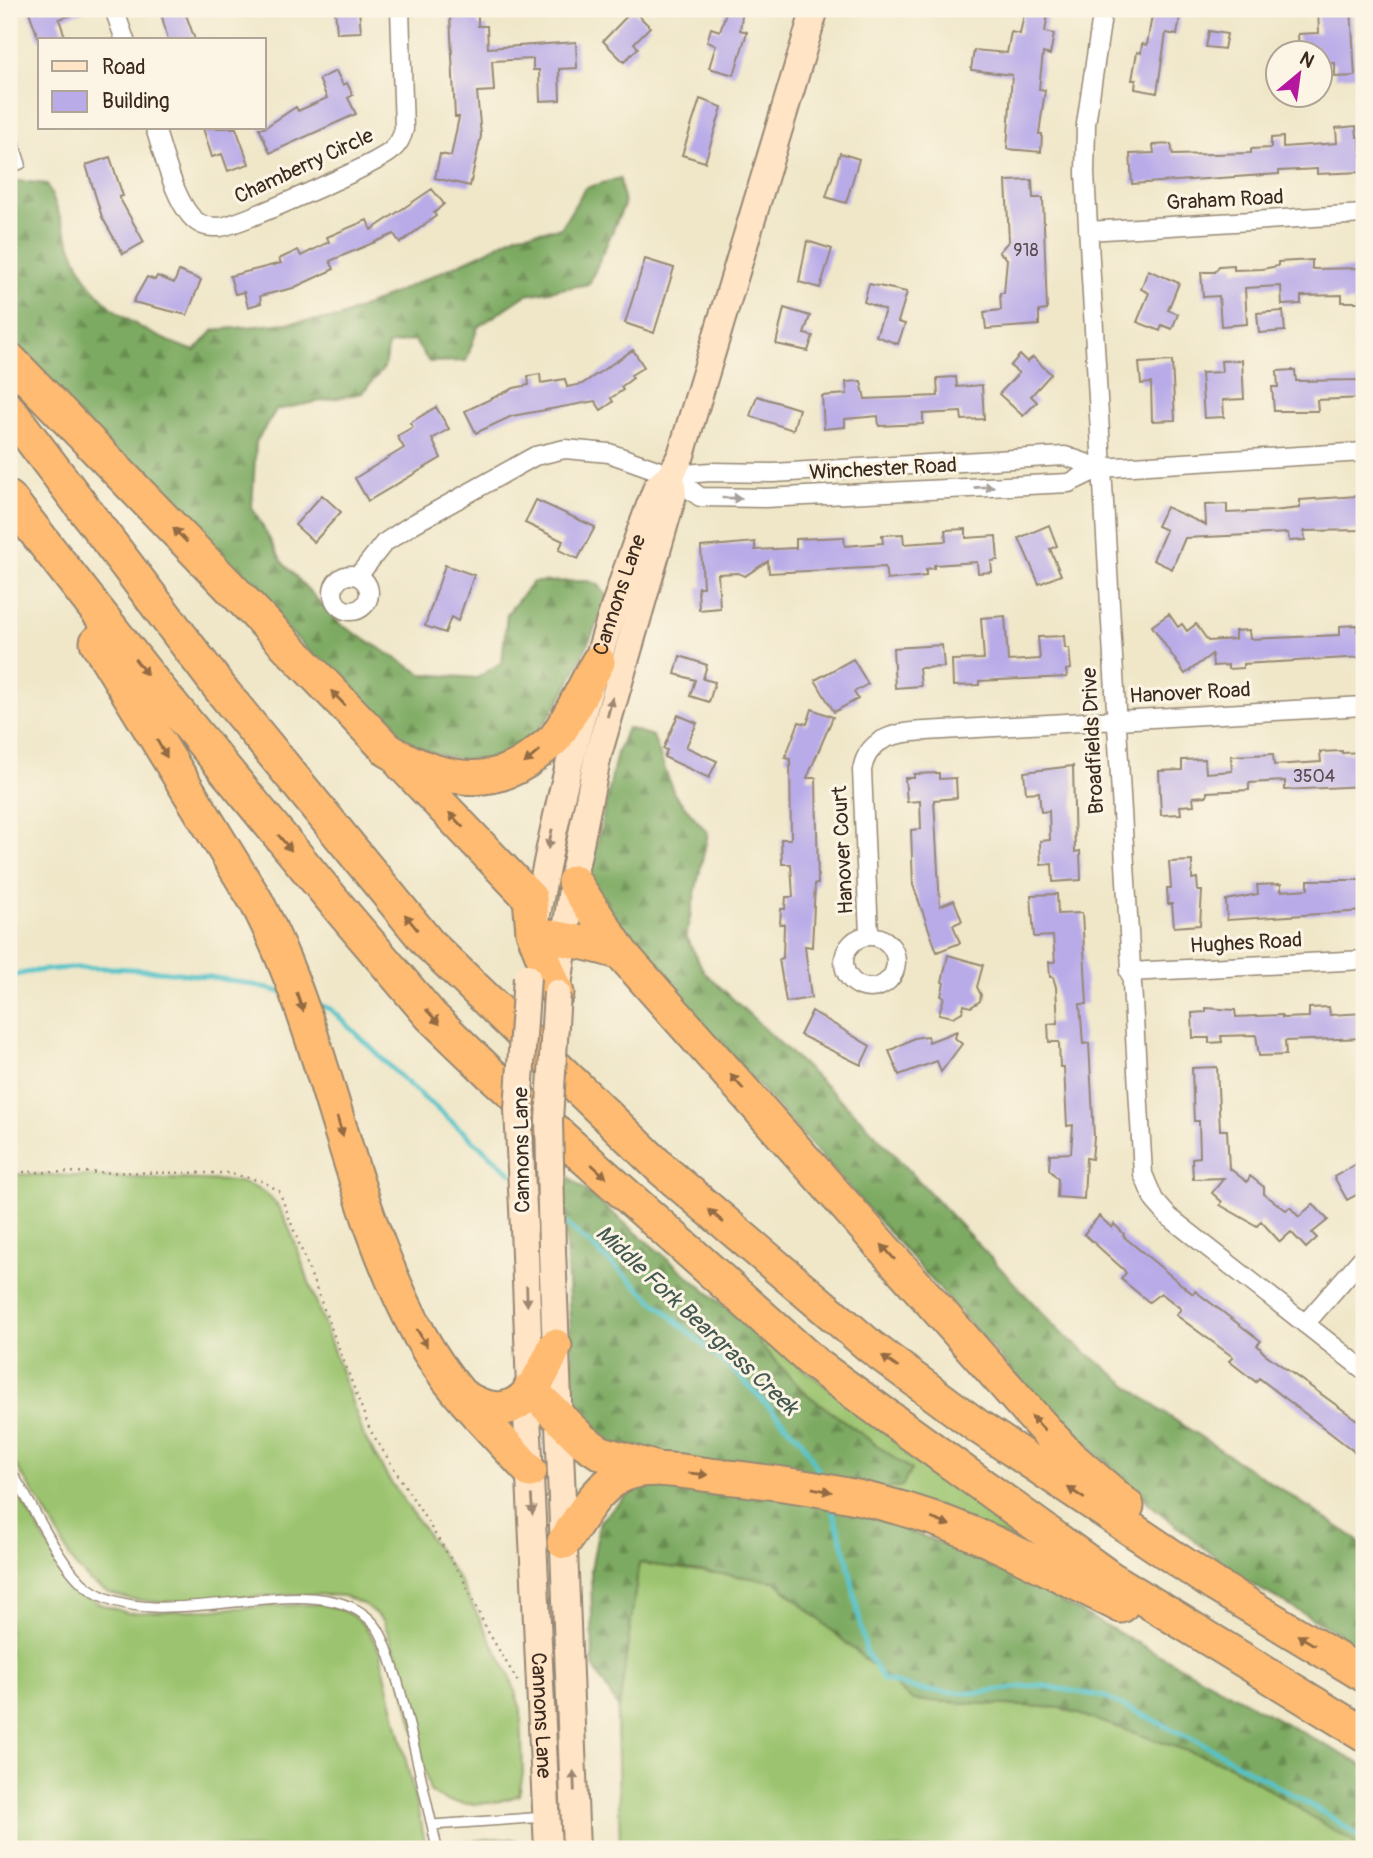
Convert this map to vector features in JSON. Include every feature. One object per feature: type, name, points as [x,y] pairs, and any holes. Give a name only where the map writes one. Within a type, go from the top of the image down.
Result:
[{"type":"highway","points":[[9,359],[530,898],[533,932],[557,993]]},
{"type":"highway","points":[[9,410],[223,692],[428,943],[663,1170],[871,1347],[976,1425],[1214,1585],[1364,1675]]},
{"type":"highway","points":[[9,498],[153,682],[346,916],[431,1016],[490,1073],[815,1364],[1110,1578],[1364,1734]]},
{"type":"highway","points":[[9,504],[127,688],[256,901],[278,944],[320,1061],[379,1251],[421,1339],[456,1392],[530,1471]]},
{"type":"highway","points":[[388,750],[430,772],[460,778],[496,777],[524,765],[555,738],[607,661]]},
{"type":"highway","points":[[573,882],[622,954],[1061,1447],[1214,1585]]},
{"type":"highway","points":[[533,932],[565,942],[602,946],[622,954]]},
{"type":"highway","points":[[456,1392],[477,1406],[507,1410],[521,1403],[545,1369],[555,1346]]},
{"type":"highway","points":[[530,1389],[580,1440],[601,1453],[662,1470],[768,1481],[876,1502],[932,1518],[1004,1547],[1294,1691]]},
{"type":"highway","points":[[564,1542],[607,1485],[625,1474],[662,1470]]},
{"type":"main road","name":"Cannons Lane","points":[[548,1849],[527,1416],[530,1389],[518,1110],[527,977],[533,932],[561,790],[607,661],[657,488],[671,475],[681,456],[816,9]]},
{"type":"main road","name":"Cannons Lane","points":[[576,1849],[555,1346],[549,1120],[557,993],[573,882],[598,755],[607,661]]},
{"type":"main road","points":[[547,1816],[575,1815]]},
{"type":"street","points":[[114,9],[124,38]]},
{"type":"street","name":"Chamberry Circle","points":[[156,130],[183,206],[198,223],[207,226],[227,225],[255,215],[370,163],[398,145],[404,129],[400,9]]},
{"type":"street","name":"Broadfields Drive","points":[[1103,9],[1086,124],[1088,231],[1140,1155],[1148,1187],[1168,1216],[1364,1370]]},
{"type":"street","name":"Graham Road","points":[[1088,231],[1364,214]]},
{"type":"street","name":"Winchester Road","points":[[358,576],[384,543],[535,456],[565,449],[609,453],[671,475],[701,497],[821,495],[1069,483],[1100,468],[1364,452]]},
{"type":"street","name":"Winchester Road","points":[[671,475],[819,471],[1065,456],[1100,468]]},
{"type":"street","points":[[936,463],[939,489]]},
{"type":"street","points":[[819,471],[821,495]]},
{"type":"street","name":"Hanover Road","points":[[892,735],[1364,706]]},
{"type":"street","name":"Hanover Court","points":[[869,936],[862,770],[864,760],[875,744],[892,735]]},
{"type":"street","name":"Hughes Road","points":[[1129,972],[1364,960]]},
{"type":"street","points":[[1305,1324],[1364,1256]]},
{"type":"lane","points":[[9,127],[21,164],[9,168]]},
{"type":"lane","points":[[9,1469],[77,1578],[108,1599],[128,1606],[194,1606],[326,1598],[355,1608],[376,1626],[390,1656],[437,1849]]},
{"type":"lane","points":[[432,1825],[530,1820],[547,1816]]},
{"type":"path","points":[[9,1172],[227,1173],[262,1181],[279,1191],[370,1430],[462,1577],[486,1630],[519,1684]]},
{"type":"green space","points":[[620,178],[624,205],[589,284],[526,295],[478,327],[466,361],[429,362],[414,340],[388,345],[384,368],[362,393],[276,410],[256,442],[252,507],[282,562],[340,624],[422,674],[477,678],[502,662],[507,614],[533,582],[587,581],[598,584],[608,598],[573,676],[554,710],[532,736],[506,753],[475,760],[436,753],[388,732],[9,344],[9,180],[47,184],[73,251],[90,284],[100,296],[138,326],[195,351],[214,330],[339,318],[483,253],[518,234],[561,228],[585,188]]},
{"type":"green space","points":[[627,728],[653,736],[674,794],[708,833],[686,936],[704,972],[861,1119],[1060,1332],[1161,1411],[1348,1533],[1364,1547],[1364,1648],[1244,1580],[1152,1506],[1033,1394],[609,918],[589,881],[617,753]]},
{"type":"green space","points":[[562,1171],[758,1334],[760,1345],[805,1393],[911,1470],[902,1486],[873,1491],[624,1452],[595,1436],[575,1413]]},
{"type":"green space","points":[[9,1174],[234,1181],[258,1189],[279,1208],[294,1240],[364,1436],[388,1478],[459,1580],[510,1676],[521,1710],[523,1773],[519,1795],[473,1804],[449,1801],[430,1791],[393,1647],[383,1620],[365,1605],[344,1596],[309,1594],[157,1602],[130,1599],[109,1593],[91,1582],[74,1565],[48,1515],[9,1455]]},
{"type":"green space","points":[[758,1334],[1015,1531],[1012,1539],[873,1491],[911,1470],[805,1393],[760,1345]]},
{"type":"green space","points":[[9,1480],[74,1588],[100,1604],[128,1613],[321,1604],[358,1619],[380,1652],[427,1849],[9,1849]]},
{"type":"green space","points":[[653,1481],[800,1499],[883,1521],[985,1560],[1364,1766],[1364,1849],[1229,1765],[1061,1708],[912,1700],[775,1581],[639,1563],[619,1709],[593,1666],[591,1570],[600,1521],[632,1490]]},
{"type":"green space","points":[[639,1563],[775,1581],[912,1700],[1061,1708],[1229,1765],[1364,1849],[620,1849],[617,1719]]},
{"type":"green space","points":[[513,1839],[527,1846],[527,1849],[445,1849],[453,1843]]},
{"type":"building","points":[[28,9],[83,9],[83,12],[59,19],[65,38],[38,38]]},
{"type":"building","points":[[160,9],[184,9],[194,38],[167,38]]},
{"type":"building","points":[[335,9],[359,9],[361,32],[337,33]]},
{"type":"building","points":[[727,9],[743,9],[740,30],[747,32],[734,75],[709,68],[716,45],[707,42],[711,28],[720,31]]},
{"type":"building","points":[[1025,9],[1048,12],[1045,32],[1054,34],[1050,55],[1043,53],[1039,89],[1045,90],[1039,134],[1042,134],[1041,152],[1007,149],[1012,75],[971,70],[974,50],[1007,53],[1011,32],[1020,34]]},
{"type":"building","points":[[1153,9],[1181,11],[1177,35],[1166,33],[1157,93],[1135,89],[1136,80],[1132,80],[1137,52],[1141,53],[1142,44],[1147,45]]},
{"type":"building","points":[[1318,9],[1351,9],[1355,76],[1335,77],[1334,38],[1298,38],[1298,34],[1319,33]]},
{"type":"building","points":[[633,10],[650,27],[634,43],[638,48],[624,62],[603,41]]},
{"type":"building","points":[[478,14],[478,26],[487,26],[488,48],[576,42],[577,68],[559,69],[560,100],[540,101],[539,70],[533,70],[533,59],[492,61],[494,91],[477,92],[481,136],[470,186],[435,178],[440,154],[451,156],[459,117],[455,117],[450,15]]},
{"type":"building","points":[[1209,31],[1227,34],[1224,49],[1206,47]]},
{"type":"building","points":[[336,71],[343,85],[347,83],[353,95],[348,98],[356,114],[270,153],[260,130],[266,130],[266,127],[296,107],[298,111],[327,98],[319,79]]},
{"type":"building","points":[[700,99],[722,107],[705,162],[682,155]]},
{"type":"building","points":[[1356,126],[1357,137],[1360,137],[1362,172],[1317,174],[1317,169],[1132,184],[1130,154],[1154,153],[1153,145],[1171,144],[1173,155],[1251,153],[1251,149],[1271,148],[1271,138],[1283,137],[1283,147],[1337,143],[1336,128]]},
{"type":"building","points":[[204,130],[237,130],[249,164],[228,171],[222,154],[212,157]]},
{"type":"building","points":[[840,153],[859,159],[846,203],[826,197]]},
{"type":"building","points":[[110,157],[123,196],[119,197],[144,242],[123,254],[102,217],[86,165]]},
{"type":"building","points":[[1032,180],[1033,198],[1043,198],[1047,310],[1039,311],[1039,325],[986,329],[984,312],[1001,310],[1000,293],[1004,293],[1007,259],[999,252],[1009,241],[1006,181]]},
{"type":"building","points":[[432,189],[444,204],[434,213],[436,216],[400,243],[394,234],[330,261],[334,269],[293,288],[260,296],[261,303],[248,307],[244,292],[235,294],[230,276],[281,263],[279,259],[298,250],[301,256],[329,242],[327,237],[367,220],[371,230]]},
{"type":"building","points":[[807,241],[832,249],[820,288],[799,282]]},
{"type":"building","points":[[645,259],[674,268],[654,333],[625,323]]},
{"type":"building","points":[[1312,260],[1312,269],[1364,268],[1364,293],[1359,293],[1359,302],[1342,302],[1342,295],[1301,296],[1301,304],[1282,305],[1281,286],[1245,288],[1247,324],[1221,326],[1219,296],[1203,297],[1201,272],[1215,272],[1219,266],[1234,265],[1234,270],[1262,269],[1278,266],[1278,262]]},
{"type":"building","points":[[1148,270],[1179,283],[1168,310],[1178,314],[1172,329],[1162,325],[1160,331],[1137,322],[1149,293],[1141,289]]},
{"type":"building","points":[[179,271],[201,280],[187,315],[133,302],[147,277],[155,280],[157,276],[174,283]]},
{"type":"building","points":[[869,284],[907,292],[898,322],[905,324],[898,344],[876,336],[885,310],[864,302]]},
{"type":"building","points":[[784,308],[810,316],[804,334],[813,336],[808,351],[776,344]]},
{"type":"building","points":[[1283,311],[1285,331],[1259,333],[1257,313]]},
{"type":"building","points":[[633,350],[644,367],[631,375],[633,378],[621,387],[623,390],[611,398],[613,402],[601,410],[595,401],[512,416],[476,433],[465,411],[514,388],[529,385],[528,376],[540,374],[541,383],[565,379],[567,387],[582,384]]},
{"type":"building","points":[[1020,355],[1027,362],[1033,357],[1051,374],[1031,396],[1037,402],[1023,416],[999,394],[1019,373],[1010,366]]},
{"type":"building","points":[[1242,360],[1244,399],[1223,400],[1224,417],[1204,418],[1201,373],[1222,372],[1221,361]]},
{"type":"building","points":[[1172,361],[1175,420],[1152,421],[1151,383],[1141,384],[1139,363]]},
{"type":"building","points":[[1295,370],[1296,381],[1364,380],[1364,398],[1317,400],[1318,411],[1274,411],[1272,387],[1278,387],[1277,371]]},
{"type":"building","points":[[956,377],[957,387],[982,385],[984,419],[962,420],[961,412],[923,414],[923,424],[879,426],[878,416],[845,419],[845,427],[824,429],[822,396],[847,394],[846,382],[861,381],[865,399],[938,396],[937,378]]},
{"type":"building","points":[[757,396],[799,409],[793,430],[750,416]]},
{"type":"building","points":[[436,407],[449,429],[432,439],[441,458],[368,501],[355,478],[404,448],[397,436],[413,427],[410,423]]},
{"type":"building","points":[[322,495],[341,512],[314,542],[295,525]]},
{"type":"building","points":[[1357,496],[1358,505],[1364,505],[1364,530],[1304,531],[1305,540],[1289,541],[1288,533],[1185,538],[1172,569],[1153,560],[1166,530],[1157,526],[1166,507],[1206,525],[1205,505],[1227,504],[1227,513],[1272,511],[1300,508],[1300,500]]},
{"type":"building","points":[[536,500],[595,527],[578,559],[559,550],[563,541],[525,523]]},
{"type":"building","points":[[1049,525],[1057,546],[1050,549],[1061,575],[1039,584],[1019,538]]},
{"type":"building","points":[[966,529],[966,538],[996,536],[998,560],[991,561],[992,572],[978,573],[977,562],[934,565],[934,568],[926,569],[926,576],[887,580],[885,567],[769,573],[768,561],[745,576],[738,573],[718,574],[720,608],[699,610],[698,587],[703,587],[701,547],[755,542],[755,550],[796,548],[796,539],[844,537],[845,546],[883,543],[882,535],[903,534],[904,544],[946,541],[945,530]]},
{"type":"building","points":[[445,565],[474,575],[458,621],[451,617],[445,633],[425,626]]},
{"type":"building","points":[[1169,614],[1178,627],[1182,624],[1187,631],[1196,624],[1208,641],[1235,639],[1235,631],[1249,630],[1250,639],[1340,635],[1340,626],[1357,625],[1357,631],[1364,631],[1364,657],[1243,664],[1243,668],[1228,669],[1228,665],[1213,666],[1212,654],[1185,674],[1152,626]]},
{"type":"building","points":[[1005,616],[1008,661],[1040,659],[1038,637],[1064,636],[1065,648],[1069,648],[1071,669],[1066,670],[1067,677],[979,681],[979,685],[953,686],[952,660],[984,659],[981,618]]},
{"type":"building","points":[[942,645],[944,667],[919,668],[921,686],[895,688],[893,648]]},
{"type":"building","points":[[680,656],[707,665],[703,679],[715,682],[709,702],[690,696],[695,680],[675,674]]},
{"type":"building","points":[[853,659],[868,684],[854,692],[858,699],[834,712],[815,680]]},
{"type":"building","points":[[812,709],[833,717],[807,778],[816,778],[818,884],[815,884],[812,947],[805,946],[811,998],[786,1002],[779,959],[783,958],[784,924],[780,924],[781,909],[785,909],[786,897],[793,897],[791,864],[782,864],[781,839],[791,839],[790,759],[785,758],[799,722],[807,724]]},
{"type":"building","points":[[678,715],[697,723],[686,747],[717,761],[709,778],[664,757],[667,750],[663,749]]},
{"type":"building","points":[[1320,752],[1364,752],[1364,786],[1285,790],[1285,781],[1249,783],[1249,790],[1207,792],[1207,796],[1193,797],[1194,805],[1180,806],[1181,814],[1161,815],[1159,771],[1182,770],[1182,760],[1205,759],[1206,773],[1232,771],[1231,756],[1273,754],[1274,765],[1321,762]]},
{"type":"building","points":[[1073,766],[1075,852],[1080,851],[1081,880],[1053,882],[1052,864],[1041,865],[1040,841],[1050,840],[1049,811],[1041,812],[1039,792],[1026,793],[1024,772]]},
{"type":"building","points":[[939,773],[939,779],[956,778],[957,798],[934,800],[940,906],[954,900],[962,921],[953,925],[960,943],[937,952],[913,885],[911,830],[921,829],[920,801],[907,802],[905,778],[914,778],[914,774]]},
{"type":"building","points":[[1192,861],[1192,879],[1197,878],[1198,891],[1202,891],[1200,925],[1174,927],[1172,904],[1168,904],[1167,888],[1171,888],[1169,862]]},
{"type":"building","points":[[1308,880],[1364,880],[1364,911],[1227,920],[1226,900],[1258,894],[1257,885],[1281,884],[1281,891],[1308,889]]},
{"type":"building","points":[[1057,894],[1058,914],[1082,913],[1087,1004],[1080,1004],[1083,1044],[1089,1043],[1094,1137],[1092,1159],[1086,1158],[1084,1199],[1057,1197],[1058,1179],[1049,1169],[1050,1154],[1071,1153],[1073,1125],[1067,1126],[1064,1067],[1060,1067],[1059,1042],[1049,1042],[1048,1024],[1058,1023],[1056,987],[1053,977],[1050,977],[1049,962],[1055,962],[1053,936],[1034,937],[1031,895]]},
{"type":"building","points":[[948,955],[983,965],[977,987],[981,995],[980,1001],[971,1007],[964,1005],[962,1012],[953,1017],[939,1014],[944,997],[941,996],[942,982]]},
{"type":"building","points":[[1329,1007],[1330,1015],[1364,1013],[1364,1038],[1285,1041],[1286,1055],[1259,1056],[1256,1035],[1221,1036],[1222,1042],[1209,1043],[1209,1038],[1193,1038],[1192,1013],[1206,1012],[1206,1008],[1235,1010],[1236,1017],[1282,1015],[1282,1018],[1309,1017],[1309,1008]]},
{"type":"building","points":[[812,1011],[870,1046],[861,1065],[800,1035]]},
{"type":"building","points":[[957,1031],[955,1038],[962,1044],[941,1072],[937,1061],[899,1075],[889,1051],[914,1038],[927,1036],[929,1042]]},
{"type":"building","points":[[1217,1067],[1220,1130],[1227,1130],[1229,1168],[1247,1182],[1250,1176],[1264,1187],[1264,1194],[1286,1210],[1290,1207],[1299,1217],[1313,1204],[1328,1220],[1312,1233],[1317,1238],[1306,1248],[1291,1232],[1280,1242],[1261,1221],[1257,1226],[1220,1205],[1222,1202],[1212,1193],[1224,1178],[1193,1179],[1192,1158],[1200,1157],[1199,1121],[1194,1121],[1192,1068]]},
{"type":"building","points":[[1364,1160],[1364,1191],[1347,1200],[1334,1177]]},
{"type":"building","points":[[1099,1216],[1112,1228],[1114,1224],[1123,1236],[1193,1294],[1195,1291],[1261,1341],[1257,1345],[1264,1353],[1364,1425],[1364,1459],[1259,1378],[1256,1382],[1229,1361],[1233,1357],[1176,1315],[1181,1309],[1161,1293],[1149,1302],[1121,1279],[1126,1273],[1123,1269],[1084,1234]]},
{"type":"waterway","name":"Middle Fork Beargrass Creek","points":[[9,977],[36,971],[70,969],[146,970],[222,979],[283,993]]},
{"type":"waterway","name":"Middle Fork Beargrass Creek","points":[[312,1003],[331,1009],[406,1082],[511,1173]]},
{"type":"waterway","name":"Middle Fork Beargrass Creek","points":[[562,1220],[741,1378],[802,1441],[822,1477]]},
{"type":"waterway","name":"Middle Fork Beargrass Creek","points":[[830,1503],[847,1557],[866,1652],[883,1680],[926,1691],[976,1693],[1039,1685],[1105,1697],[1209,1747],[1331,1817],[1364,1840]]}]
